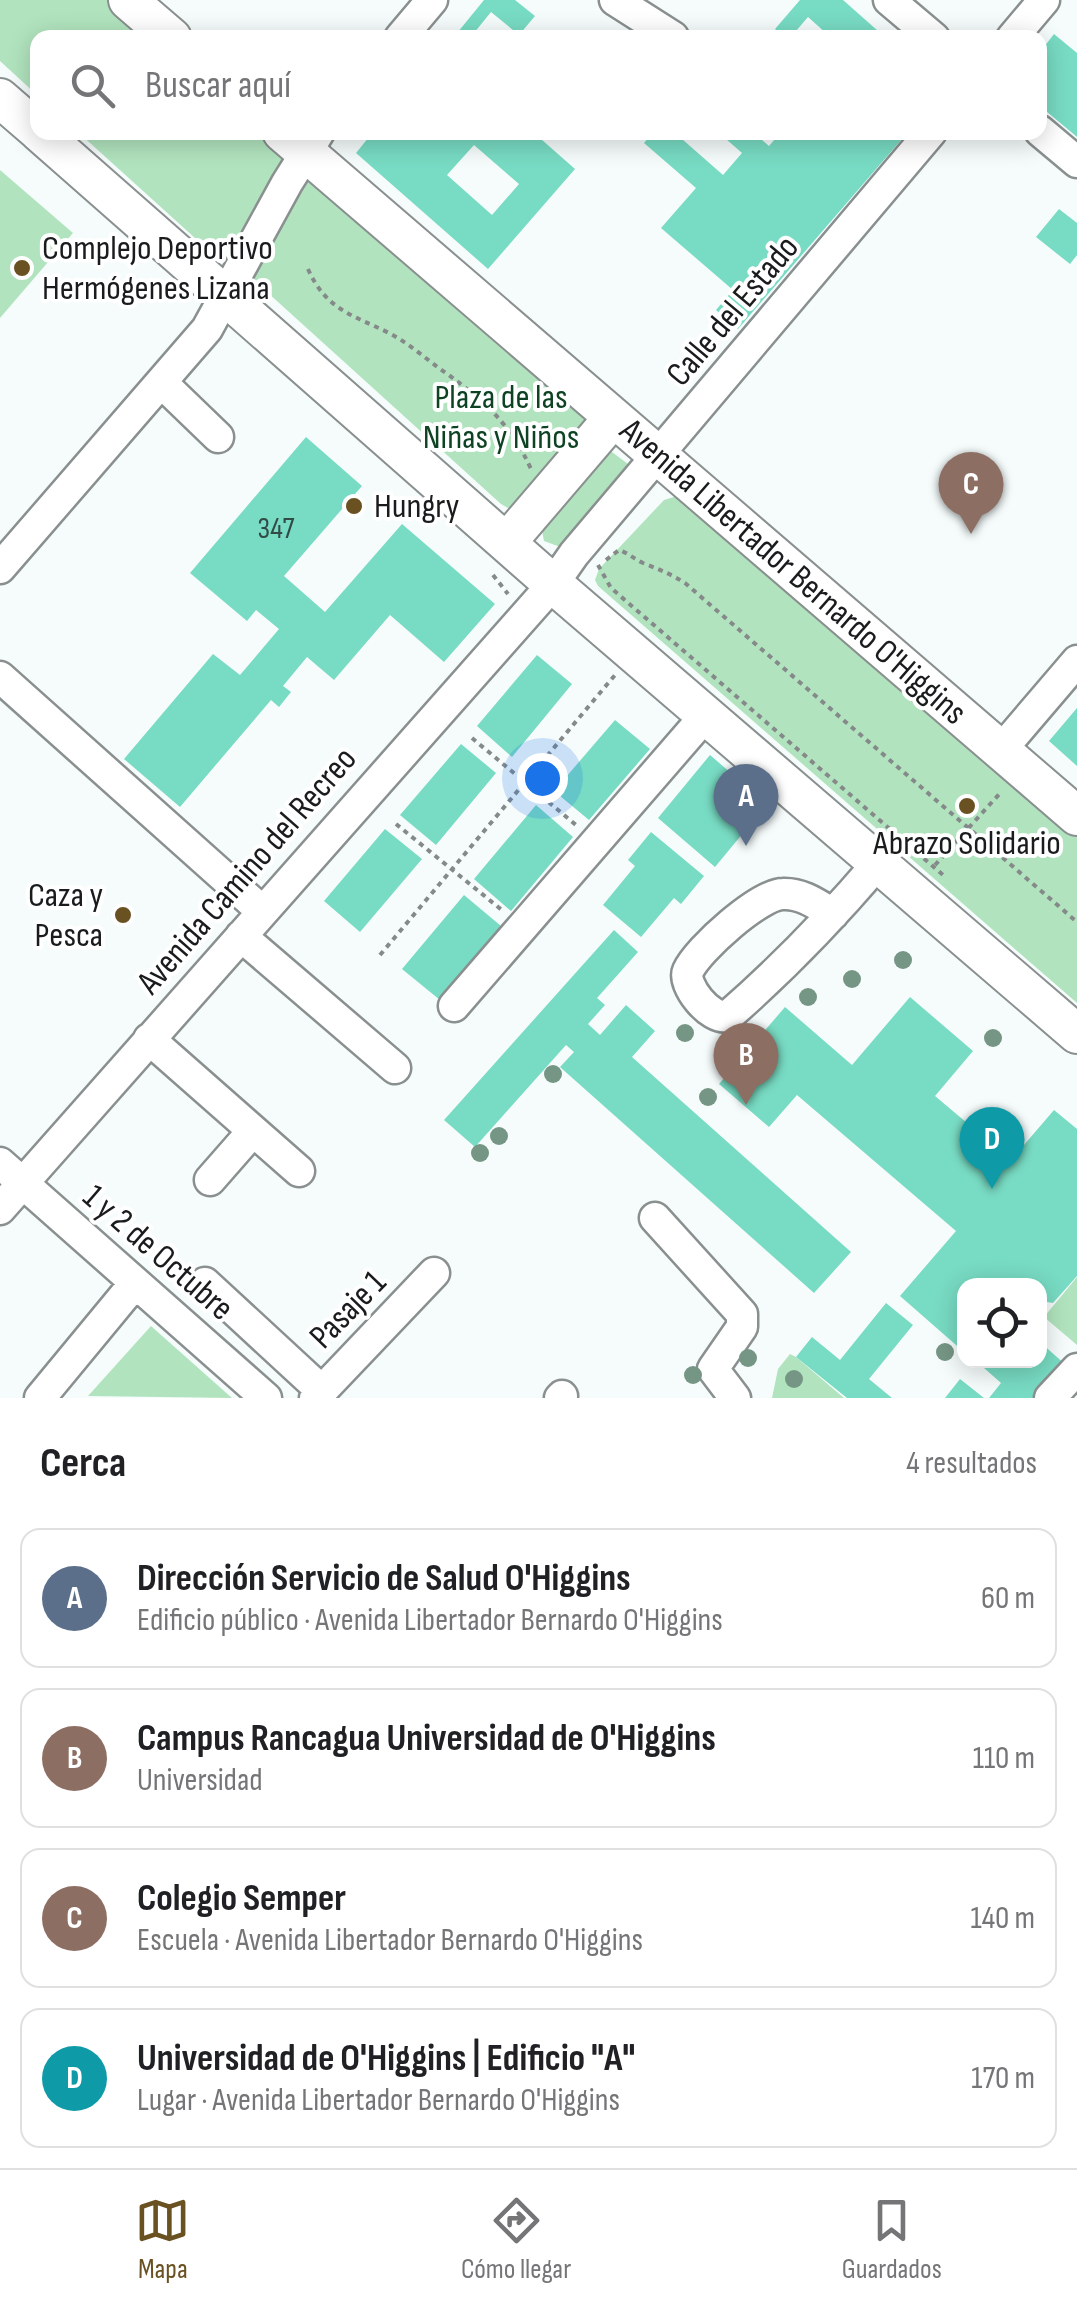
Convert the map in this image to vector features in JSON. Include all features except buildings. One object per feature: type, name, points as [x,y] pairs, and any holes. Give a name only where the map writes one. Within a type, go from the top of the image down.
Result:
[{"type":"main road","points":[[128,0],[163,30]]},
{"type":"main road","points":[[0,98],[30,125]]},
{"type":"main road","points":[[47,140],[553,584],[1077,1034]]},
{"type":"main road","name":"Avenida Libertador Bernardo O'Higgins","points":[[304,140],[658,458],[1077,816]]},
{"type":"main road","points":[[508,542],[613,418]]},
{"type":"street","points":[[407,30],[432,0]]},
{"type":"street","points":[[615,0],[661,30]]},
{"type":"street","points":[[889,0],[925,30]]},
{"type":"street","points":[[1019,30],[1044,0]]},
{"type":"street","points":[[1047,136],[1077,162]]},
{"type":"street","points":[[0,568],[207,329],[302,140]]},
{"type":"street","name":"Calle del Estado","points":[[553,584],[580,547],[924,140]]},
{"type":"street","points":[[162,384],[218,437]]},
{"type":"street","name":"Avenida Camino del Recreo","points":[[0,1209],[11,1173],[149,1039],[553,584]]},
{"type":"street","points":[[1011,759],[1077,661]]},
{"type":"street","points":[[0,677],[262,910]]},
{"type":"street","points":[[454,1006],[706,715]]},
{"type":"street","points":[[833,914],[809,900],[788,893],[774,894],[748,910],[714,941],[688,970],[688,983],[712,1016],[728,1016],[833,914],[890,873]]},
{"type":"street","points":[[241,936],[395,1068]]},
{"type":"street","points":[[149,1039],[300,1171]]},
{"type":"street","points":[[210,1180],[254,1131]]},
{"type":"street","name":"1 y 2 de Octubre","points":[[11,1173],[266,1398]]},
{"type":"street","points":[[655,1218],[742,1314],[742,1327],[713,1369],[735,1398]]},
{"type":"street","name":"Pasaje 1","points":[[319,1394],[434,1273]]},
{"type":"street","points":[[40,1398],[135,1282]]},
{"type":"street","points":[[205,1283],[319,1394]]},
{"type":"street","points":[[1050,1398],[1077,1368]]},
{"type":"path","points":[[308,269],[324,294],[341,310],[413,348],[492,408],[522,450],[535,478],[526,502],[534,512]]},
{"type":"path","points":[[580,547],[606,560],[619,550],[626,551],[685,583],[1077,922]]},
{"type":"path","points":[[380,955],[634,652]]},
{"type":"path","points":[[472,738],[594,842]]},
{"type":"path","points":[[890,873],[933,867],[970,827],[1011,759]]},
{"type":"path","points":[[396,824],[522,927]]},
{"type":"green space","points":[[0,0],[114,0],[150,30],[30,30],[30,89],[0,61]]},
{"type":"green space","points":[[87,140],[273,140],[286,160],[255,220],[233,245],[220,250],[206,248]]},
{"type":"green space","name":"Plaza de las Niñas y Niños","points":[[311,166],[589,408],[588,421],[515,512],[501,504],[246,273]]},
{"type":"green space","name":"Complejo Deportivo Hermógenes Lizana","points":[[0,170],[73,233],[0,318]]},
{"type":"green space","points":[[612,452],[632,467],[563,548],[544,541],[541,525],[606,453]]},
{"type":"green space","points":[[680,495],[1077,832],[1077,1003],[598,586],[595,580],[599,569],[664,500]]},
{"type":"green space","points":[[1077,1277],[1077,1345],[1047,1320],[1047,1313]]},
{"type":"green space","points":[[151,1326],[232,1398],[88,1396]]},
{"type":"green space","points":[[790,1354],[844,1398],[772,1398],[778,1369]]},
{"type":"place","name":"Complejo Deportivo Hermógenes Lizana","points":[[22,268]]},
{"type":"place","name":"Hungry","points":[[354,506]]},
{"type":"place","name":"Colegio Semper","points":[[971,534]]},
{"type":"place","name":"Abrazo Solidario","points":[[967,806]]},
{"type":"place","name":"Dirección Servicio de Salud O'Higgins","points":[[746,846]]},
{"type":"place","name":"Caza y Pesca","points":[[123,915]]},
{"type":"place","name":"Campus Rancagua Universidad de O'Higgins","points":[[746,1105]]},
{"type":"place","name":"Universidad de O'Higgins | Edificio \"A\"","points":[[992,1189]]}]
